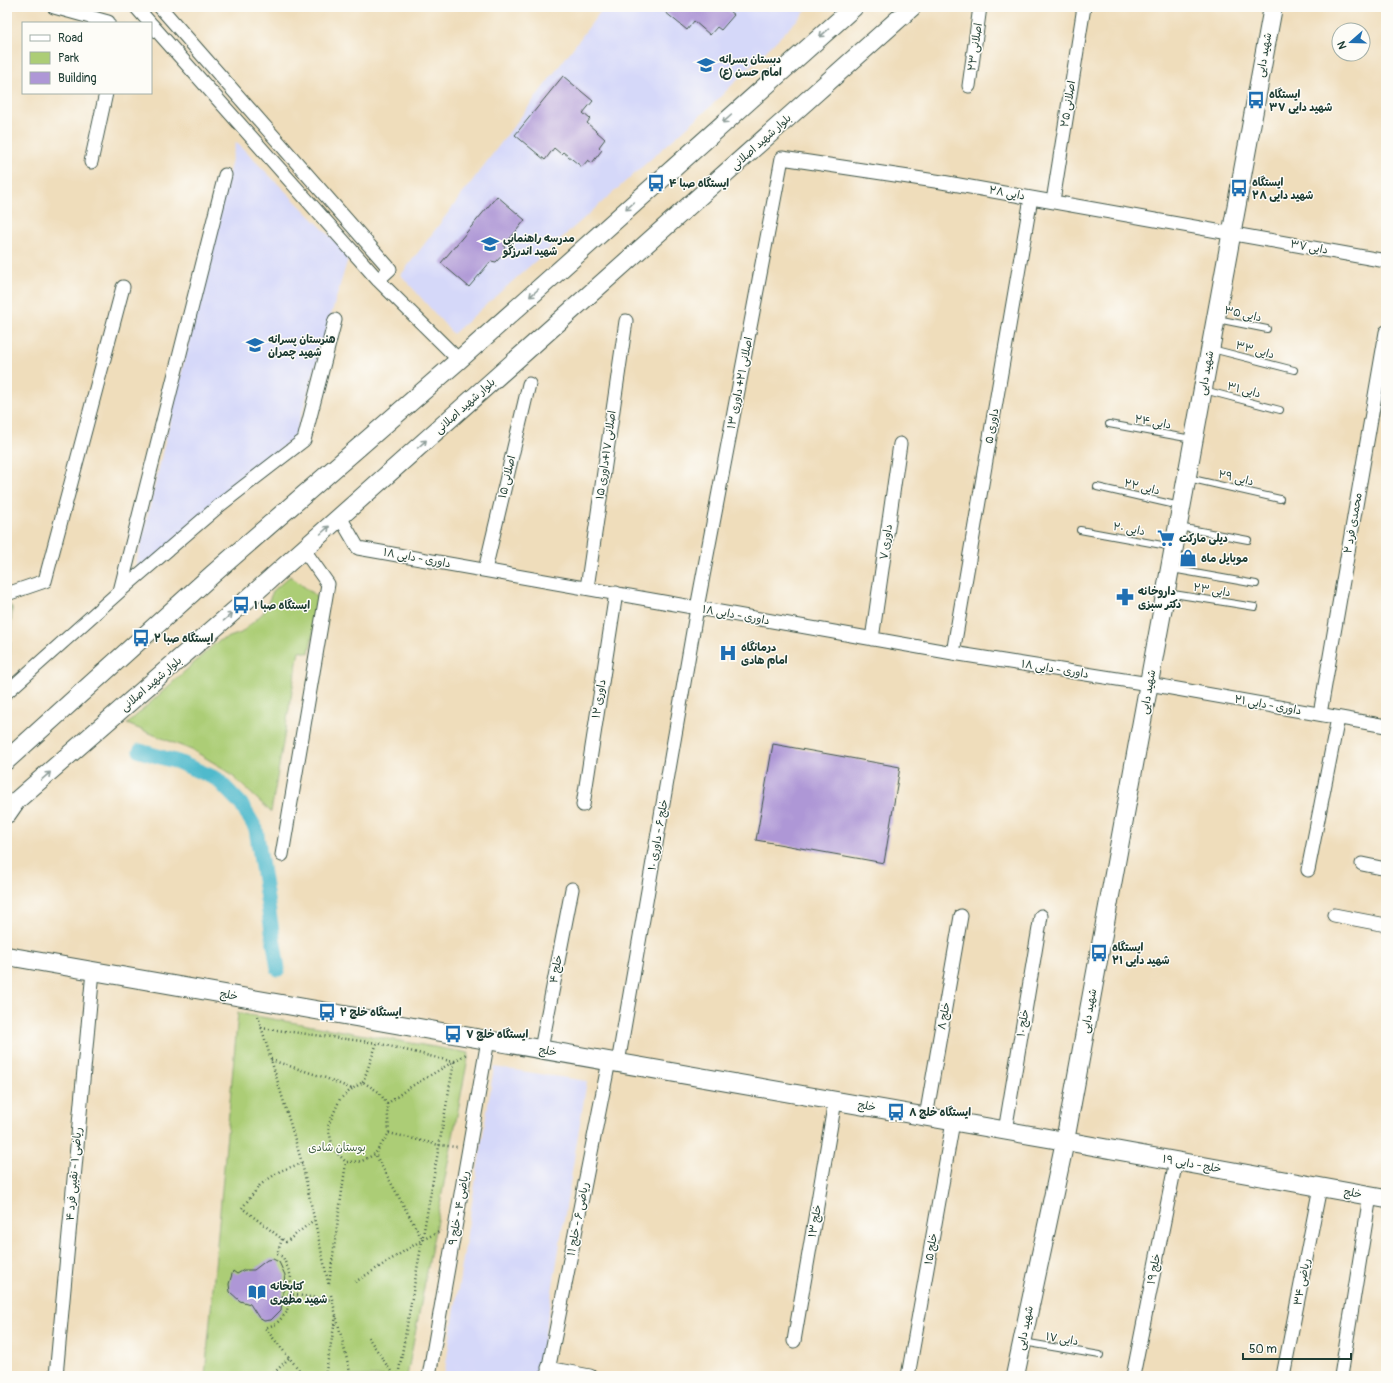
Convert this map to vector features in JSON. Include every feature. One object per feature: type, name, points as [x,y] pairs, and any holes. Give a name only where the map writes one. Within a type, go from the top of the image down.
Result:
[{"type":"street","points":[[54,7],[108,22]]},
{"type":"street","points":[[136,7],[148,22]]},
{"type":"street","points":[[160,7],[390,269],[378,280]]},
{"type":"street","points":[[7,760],[213,574],[459,360],[854,7]]},
{"type":"street","name":"بلوار شهید اصلانی","points":[[12,808],[304,550],[912,7]]},
{"type":"street","name":"اصلانی ۲۳","points":[[969,86],[980,7]]},
{"type":"street","name":"اصلانی ۲۵","points":[[1052,202],[1084,7]]},
{"type":"street","name":"شهید دایی","points":[[1015,1376],[1065,1141],[1273,7]]},
{"type":"street","points":[[152,26],[378,280],[459,360]]},
{"type":"street","points":[[91,162],[106,94]]},
{"type":"street","name":"دایی ۲۸","points":[[782,158],[942,182],[1231,234]]},
{"type":"street","name":"اصلانی ۲۱+ داوری ۱۳","points":[[697,608],[782,158]]},
{"type":"street","points":[[120,591],[225,175]]},
{"type":"street","name":"داوری ۵","points":[[953,653],[1031,198]]},
{"type":"street","name":"دایی ۳۷","points":[[1231,234],[1386,261]]},
{"type":"street","points":[[7,594],[45,581],[123,287]]},
{"type":"street","points":[[7,692],[120,591],[220,505],[304,440],[335,320]]},
{"type":"street","name":"اصلانی ۱۷+داوری ۱۵","points":[[587,588],[626,321]]},
{"type":"street","name":"محمدی فرد ۲","points":[[1320,714],[1386,332]]},
{"type":"street","name":"اصلانی ۱۵","points":[[485,570],[529,384]]},
{"type":"street","name":"داوری ۷","points":[[872,639],[900,444]]},
{"type":"street","name":"داوری - دایی ۱۸","points":[[340,517],[358,548],[953,653],[1149,684]]},
{"type":"street","points":[[282,855],[328,584],[304,550]]},
{"type":"street","name":"داوری ۱۲","points":[[582,805],[616,594]]},
{"type":"street","name":"خلج ۶ - داوری ۱۰","points":[[614,1062],[697,608]]},
{"type":"street","name":"داوری - دایی ۲۱","points":[[1149,684],[1386,726]]},
{"type":"street","points":[[1308,870],[1338,718]]},
{"type":"street","points":[[1362,864],[1386,869]]},
{"type":"street","name":"خلج ۴","points":[[541,1049],[572,889]]},
{"type":"street","points":[[1334,915],[1386,925]]},
{"type":"street","name":"خلج ۸","points":[[926,1117],[961,916]]},
{"type":"street","name":"خلج ۱۰","points":[[1005,1131],[1041,916]]},
{"type":"street","name":"خلج","points":[[7,956],[1065,1141]]},
{"type":"street","name":"ریاضی ۱ - نقیبی فرد ۴","points":[[56,1376],[93,971]]},
{"type":"street","name":"ریاضی ۴ - خلج ۹","points":[[429,1376],[488,1040]]},
{"type":"street","name":"ریاضی ۶ - خلج ۱۱","points":[[548,1372],[614,1062]]},
{"type":"street","name":"خلج ۱۳","points":[[794,1341],[835,1101]]},
{"type":"street","name":"خلج ۱۵","points":[[908,1376],[953,1122]]},
{"type":"street","name":"خلج - دایی ۱۹","points":[[1065,1141],[1320,1188]]},
{"type":"street","name":"خلج ۱۹","points":[[1133,1376],[1176,1161]]},
{"type":"street","name":"خلج","points":[[1320,1188],[1378,1198]]},
{"type":"street","name":"ریاضی ۳۴","points":[[1283,1376],[1320,1188]]},
{"type":"street","points":[[1341,1376],[1378,1198]]},
{"type":"street","points":[[548,1372],[590,1376]]},
{"type":"lane","name":"دایی ۳۵","points":[[1216,318],[1266,329]]},
{"type":"lane","name":"دایی ۳۳","points":[[1210,349],[1294,370]]},
{"type":"lane","name":"دایی ۳۱","points":[[1203,390],[1280,410]]},
{"type":"lane","name":"دایی ۲۴","points":[[1109,424],[1194,439]]},
{"type":"lane","name":"دایی ۲۹","points":[[1187,477],[1280,499]]},
{"type":"lane","name":"دایی ۲۲","points":[[1097,487],[1182,506]]},
{"type":"lane","points":[[1178,527],[1248,540]]},
{"type":"lane","name":"دایی ۲۰","points":[[1080,530],[1174,547]]},
{"type":"lane","points":[[1170,568],[1256,584]]},
{"type":"lane","name":"دایی ۲۳","points":[[1166,592],[1255,607]]},
{"type":"lane","name":"دایی ۱۷","points":[[1022,1342],[1100,1355]]},
{"type":"path","points":[[252,999],[302,1163],[329,1286],[346,1162]]},
{"type":"path","points":[[261,1028],[377,1043],[454,1062]]},
{"type":"path","points":[[387,1104],[407,1089],[454,1062],[488,1040]]},
{"type":"path","points":[[346,1162],[333,1149],[328,1126],[340,1099],[363,1082],[377,1043]]},
{"type":"path","points":[[271,1060],[352,1089]]},
{"type":"path","points":[[398,1376],[454,1062]]},
{"type":"path","points":[[346,1162],[362,1160],[375,1154],[389,1133],[387,1104],[379,1092],[363,1082]]},
{"type":"path","points":[[389,1133],[439,1145],[469,1149]]},
{"type":"path","points":[[375,1154],[422,1240]]},
{"type":"path","points":[[302,1163],[280,1171],[260,1185],[242,1208],[286,1242],[314,1220]]},
{"type":"path","points":[[355,1282],[422,1240],[438,1232],[455,1229]]},
{"type":"path","points":[[282,1239],[277,1254],[282,1257],[292,1276],[287,1312],[276,1324],[265,1328],[304,1376]]},
{"type":"path","points":[[290,1294],[332,1300]]},
{"type":"path","points":[[331,1295],[351,1376]]},
{"type":"path","points":[[325,1376],[336,1314]]},
{"type":"path","points":[[368,1337],[394,1376]]},
{"type":"path","points":[[271,1376],[289,1358]]},
{"type":"shaded area","points":[[604,7],[810,7],[712,105],[453,334],[401,275]]},
{"type":"shaded area","name":"هنرستان پسرانه شهید چمران","points":[[236,142],[349,255],[295,436],[132,581]]},
{"type":"shaded area","points":[[494,1067],[587,1081],[538,1376],[444,1376]]},
{"type":"green space","points":[[290,576],[320,599],[309,653],[299,651],[271,812],[226,770],[194,751],[127,724],[218,641],[241,633],[264,612],[273,591]]},
{"type":"green space","points":[[7,602],[12,607],[9,673],[7,675]]},
{"type":"green space","name":"بوستان شادی","points":[[238,1013],[469,1053],[407,1376],[205,1376]]},
{"type":"building","points":[[659,7],[724,7],[734,15],[721,30],[717,27],[710,35],[694,21],[687,30]]},
{"type":"building","points":[[563,76],[593,101],[583,113],[590,119],[587,123],[605,139],[599,147],[602,150],[592,163],[588,160],[582,167],[563,152],[561,154],[554,148],[545,160],[515,135]]},
{"type":"building","points":[[497,196],[525,220],[504,246],[506,251],[496,262],[491,261],[469,287],[441,263]]},
{"type":"building","points":[[773,744],[900,767],[884,863],[756,840]]},
{"type":"building","name":"کتابخانه شهید مطهری","points":[[273,1259],[279,1262],[285,1275],[281,1310],[271,1320],[264,1321],[259,1318],[250,1304],[240,1301],[230,1292],[229,1284],[233,1271],[237,1274],[244,1270],[254,1270],[267,1260]]},
{"type":"waterway","points":[[140,751],[178,762],[217,779],[241,804],[256,829],[278,969]]},
{"type":"place","name":"دبستان پسرانه امام حسن (ع)","points":[[706,65]]},
{"type":"place","name":"ایستگاه شهید دایی ۳۷","points":[[1256,100]]},
{"type":"place","name":"ایستگاه صبا ۴","points":[[656,183]]},
{"type":"place","name":"ایستگاه شهید دایی ۲۸","points":[[1239,188]]},
{"type":"place","name":"مدرسه راهنمایی شهید اندرزگو","points":[[490,244]]},
{"type":"place","name":"هنرستان پسرانه شهید چمران","points":[[255,345]]},
{"type":"place","name":"دیلی مارکت","points":[[1166,538]]},
{"type":"place","name":"موبایل ماه","points":[[1188,558]]},
{"type":"place","name":"داروخانه دکتر سبزی","points":[[1125,597]]},
{"type":"place","name":"ایستگاه صبا ۱","points":[[241,605]]},
{"type":"place","name":"ایستگاه صبا ۲","points":[[141,638]]},
{"type":"place","name":"درمانگاه امام هادی","points":[[728,653]]},
{"type":"place","name":"ایستگاه شهید دایی ۲۱","points":[[1099,953]]},
{"type":"place","name":"ایستگاه خلچ ۲","points":[[327,1012]]},
{"type":"place","name":"ایستگاه خلج ۷","points":[[453,1034]]},
{"type":"place","name":"ایستگاه خلچ ۸","points":[[896,1112]]},
{"type":"place","name":"کتابخانه شهید مطهری","points":[[257,1292]]}]
